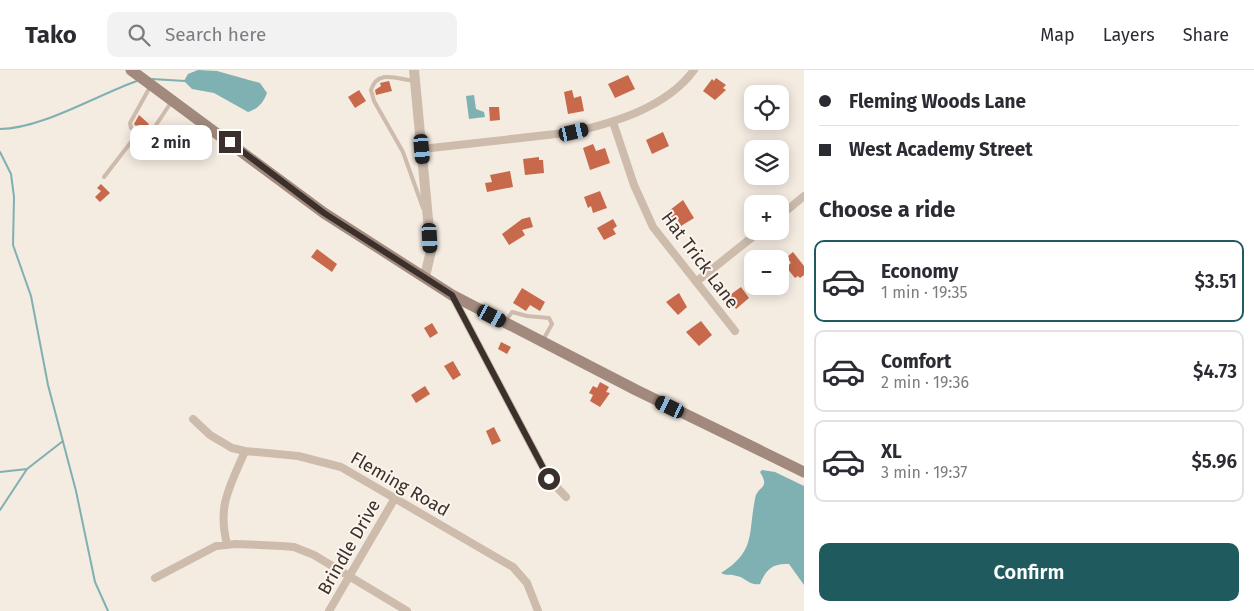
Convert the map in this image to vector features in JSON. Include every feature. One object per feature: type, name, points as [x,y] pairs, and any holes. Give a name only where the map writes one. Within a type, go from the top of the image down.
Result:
[{"type":"main road","points":[[131,70],[324,213],[452,295],[542,342],[804,472]]},
{"type":"street","points":[[414,70],[431,251],[425,276]]},
{"type":"street","points":[[422,149],[574,132],[613,122],[668,95],[687,80],[694,70]]},
{"type":"street","name":"Hat Trick Lane","points":[[613,122],[634,185],[653,227],[735,331]]},
{"type":"street","points":[[789,208],[804,196]]},
{"type":"street","points":[[696,282],[749,240]]},
{"type":"street","points":[[452,295],[549,479],[566,497]]},
{"type":"street","name":"Fleming Road","points":[[193,419],[220,442],[245,451],[298,456],[331,464],[350,472],[513,567],[527,583],[538,611]]},
{"type":"street","points":[[226,544],[223,527],[223,505],[245,451]]},
{"type":"street","name":"Brindle Drive","points":[[330,611],[395,498]]},
{"type":"street","points":[[155,578],[208,549],[226,544],[294,547],[314,555],[407,611]]},
{"type":"lane","points":[[415,81],[384,74],[378,76],[371,90],[374,101],[403,152],[429,225]]},
{"type":"lane","points":[[151,85],[132,116],[130,123],[131,128],[141,136],[152,132],[172,100]]},
{"type":"lane","points":[[104,177],[138,133]]},
{"type":"lane","points":[[505,323],[512,312],[516,311],[527,316],[549,318],[552,324],[542,342]]},
{"type":"water","points":[[198,70],[217,71],[260,83],[267,93],[260,105],[248,112],[214,93],[192,89],[184,81],[188,74]]},
{"type":"water","points":[[474,95],[476,109],[484,112],[485,117],[469,119],[466,96]]},
{"type":"water","points":[[762,470],[775,472],[804,486],[804,585],[789,564],[771,568],[765,574],[760,584],[753,584],[735,575],[721,573],[740,557],[745,549],[750,532],[756,495],[764,485],[760,472]]},
{"type":"building","points":[[628,75],[635,89],[615,98],[608,84]]},
{"type":"building","points":[[716,78],[726,85],[723,88],[726,90],[715,100],[703,91],[712,79],[714,81]]},
{"type":"building","points":[[389,81],[392,91],[376,95],[375,90],[381,86],[380,83]]},
{"type":"building","points":[[359,90],[366,101],[355,108],[348,97]]},
{"type":"building","points":[[572,90],[574,98],[581,96],[584,111],[568,114],[564,92]]},
{"type":"building","points":[[489,107],[499,107],[500,120],[490,121]]},
{"type":"building","points":[[139,115],[149,124],[142,132],[134,124]]},
{"type":"building","points":[[663,132],[669,146],[652,154],[646,140]]},
{"type":"building","points":[[166,138],[182,148],[173,157],[168,154],[170,151],[162,146]]},
{"type":"building","points":[[593,144],[596,151],[605,148],[610,163],[590,170],[583,148]]},
{"type":"building","points":[[539,157],[539,160],[543,160],[544,173],[525,175],[523,159]]},
{"type":"building","points":[[510,171],[513,187],[487,192],[485,183],[492,182],[490,175]]},
{"type":"building","points":[[101,184],[110,193],[100,202],[95,197],[101,191],[97,188]]},
{"type":"building","points":[[600,191],[607,208],[593,213],[591,206],[588,208],[584,197]]},
{"type":"building","points":[[683,200],[694,218],[681,226],[676,217],[671,220],[666,213]]},
{"type":"building","points":[[530,217],[533,227],[522,230],[525,235],[509,245],[502,234],[522,219]]},
{"type":"building","points":[[613,219],[617,226],[613,229],[616,234],[604,240],[597,228]]},
{"type":"building","points":[[317,249],[337,264],[332,272],[311,257]]},
{"type":"building","points":[[793,252],[804,266],[804,275],[800,278],[798,276],[795,278],[789,271],[789,265],[791,263],[789,255]]},
{"type":"building","points":[[741,287],[744,295],[749,298],[736,309],[727,297]]},
{"type":"building","points":[[522,288],[545,302],[540,311],[530,305],[526,311],[513,303]]},
{"type":"building","points":[[679,293],[687,307],[678,315],[666,302]]},
{"type":"building","points":[[701,321],[712,335],[699,346],[686,332]]},
{"type":"building","points":[[432,323],[438,333],[430,338],[424,328]]},
{"type":"building","points":[[501,342],[511,347],[507,354],[498,349]]},
{"type":"building","points":[[453,361],[461,375],[453,380],[444,366]]},
{"type":"building","points":[[600,382],[609,387],[606,392],[610,393],[600,407],[590,401],[593,395],[589,393],[593,386],[597,388]]},
{"type":"building","points":[[425,386],[430,394],[416,403],[411,395]]},
{"type":"building","points":[[494,427],[501,441],[492,445],[486,431]]},
{"type":"waterway","points":[[152,79],[185,81]]},
{"type":"waterway","points":[[0,129],[16,128],[51,118],[137,81]]},
{"type":"waterway","points":[[0,152],[11,174],[14,197],[13,245],[31,296],[48,385],[76,491],[95,582],[108,611]]},
{"type":"waterway","points":[[0,510],[27,469],[63,441]]},
{"type":"waterway","points":[[0,472],[27,469]]},
{"type":"route","points":[[230,142],[324,213],[452,295],[549,479]]}]
